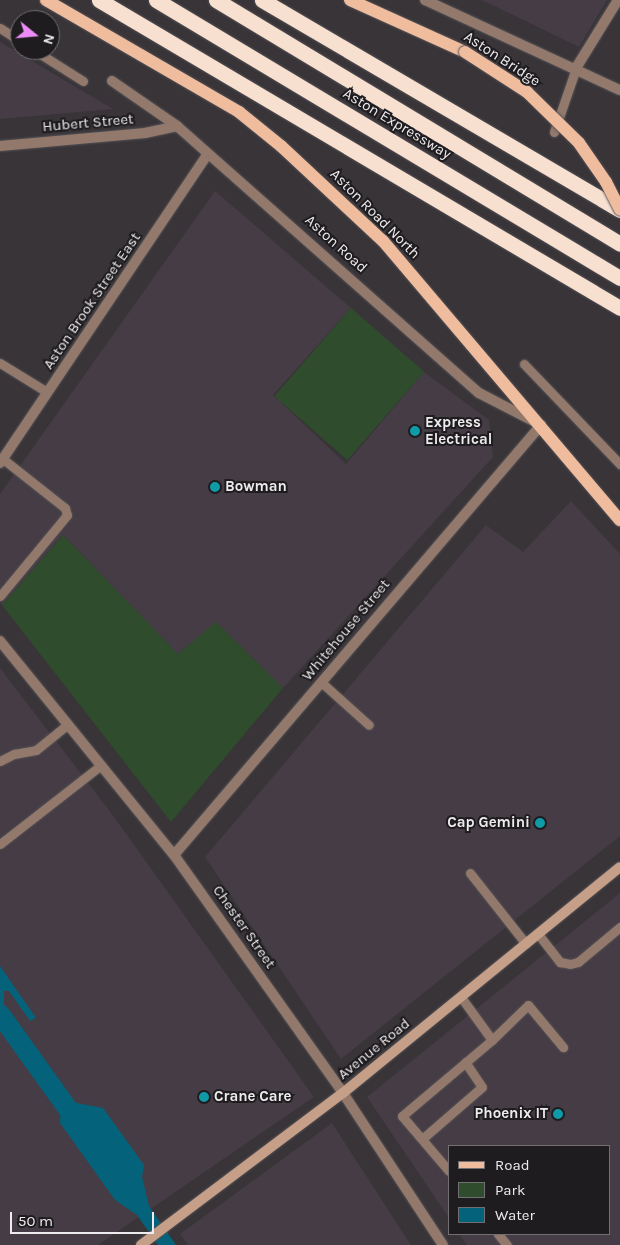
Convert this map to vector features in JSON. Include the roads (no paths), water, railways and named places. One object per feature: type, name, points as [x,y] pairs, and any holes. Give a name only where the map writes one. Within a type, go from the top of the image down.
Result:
[{"type":"highway","points":[[99,0],[620,308]]},
{"type":"highway","name":"Aston Expressway","points":[[156,0],[620,278]]},
{"type":"highway","name":"Aston Expressway","points":[[216,0],[620,244]]},
{"type":"highway","points":[[262,0],[620,210]]},
{"type":"main road","name":"Aston Road North","points":[[46,0],[239,112],[281,146],[383,241],[620,520]]},
{"type":"main road","name":"Aston Bridge","points":[[350,0],[465,52],[527,92],[579,143],[606,182],[620,210]]},
{"type":"street","points":[[425,0],[576,68],[620,90]]},
{"type":"street","points":[[576,68],[618,0]]},
{"type":"street","name":"Aston Road","points":[[112,82],[177,126],[207,155],[283,216],[479,393],[541,425]]},
{"type":"street","name":"Hubert Street","points":[[0,146],[145,134],[177,126]]},
{"type":"street","name":"Aston Brook Street East","points":[[1,461],[207,155]]},
{"type":"street","name":"Whitehouse Street","points":[[174,855],[541,425]]},
{"type":"street","name":"Chester Street","points":[[0,641],[174,855],[343,1093],[443,1245]]},
{"type":"street","name":"Avenue Road","points":[[142,1244],[343,1093],[620,867]]},
{"type":"lane","points":[[50,60],[83,81]]},
{"type":"lane","points":[[554,132],[576,68]]},
{"type":"lane","points":[[0,363],[47,392]]},
{"type":"lane","points":[[524,364],[620,464]]},
{"type":"lane","points":[[0,596],[67,516],[65,508],[1,461]]},
{"type":"lane","points":[[322,682],[369,726]]},
{"type":"lane","points":[[0,761],[14,754],[36,750],[68,724]]},
{"type":"lane","points":[[0,844],[101,765]]},
{"type":"lane","points":[[470,873],[526,944]]},
{"type":"lane","points":[[538,934],[560,962],[570,964],[578,962],[620,927]]},
{"type":"lane","points":[[461,997],[492,1040]]},
{"type":"lane","points":[[448,1170],[402,1116],[492,1040],[528,1005],[563,1046]]},
{"type":"lane","points":[[422,1139],[482,1087],[465,1062]]},
{"type":"lane","points":[[499,1235],[507,1245]]},
{"type":"water","points":[[0,966],[36,1018],[30,1021],[9,991],[4,991],[4,1020],[0,1019]]},
{"type":"water","points":[[61,1100],[103,1108],[144,1165],[142,1177],[149,1206],[176,1245],[158,1245],[137,1215],[115,1200],[60,1123]]},
{"type":"waterway","points":[[0,1014],[76,1120]]},
{"type":"place","name":"Express Electrical","points":[[415,431]]},
{"type":"place","name":"Bowman","points":[[215,487]]},
{"type":"place","name":"Cap Gemini","points":[[540,823]]},
{"type":"place","name":"Crane Care","points":[[204,1097]]},
{"type":"place","name":"Phoenix IT","points":[[558,1114]]}]
